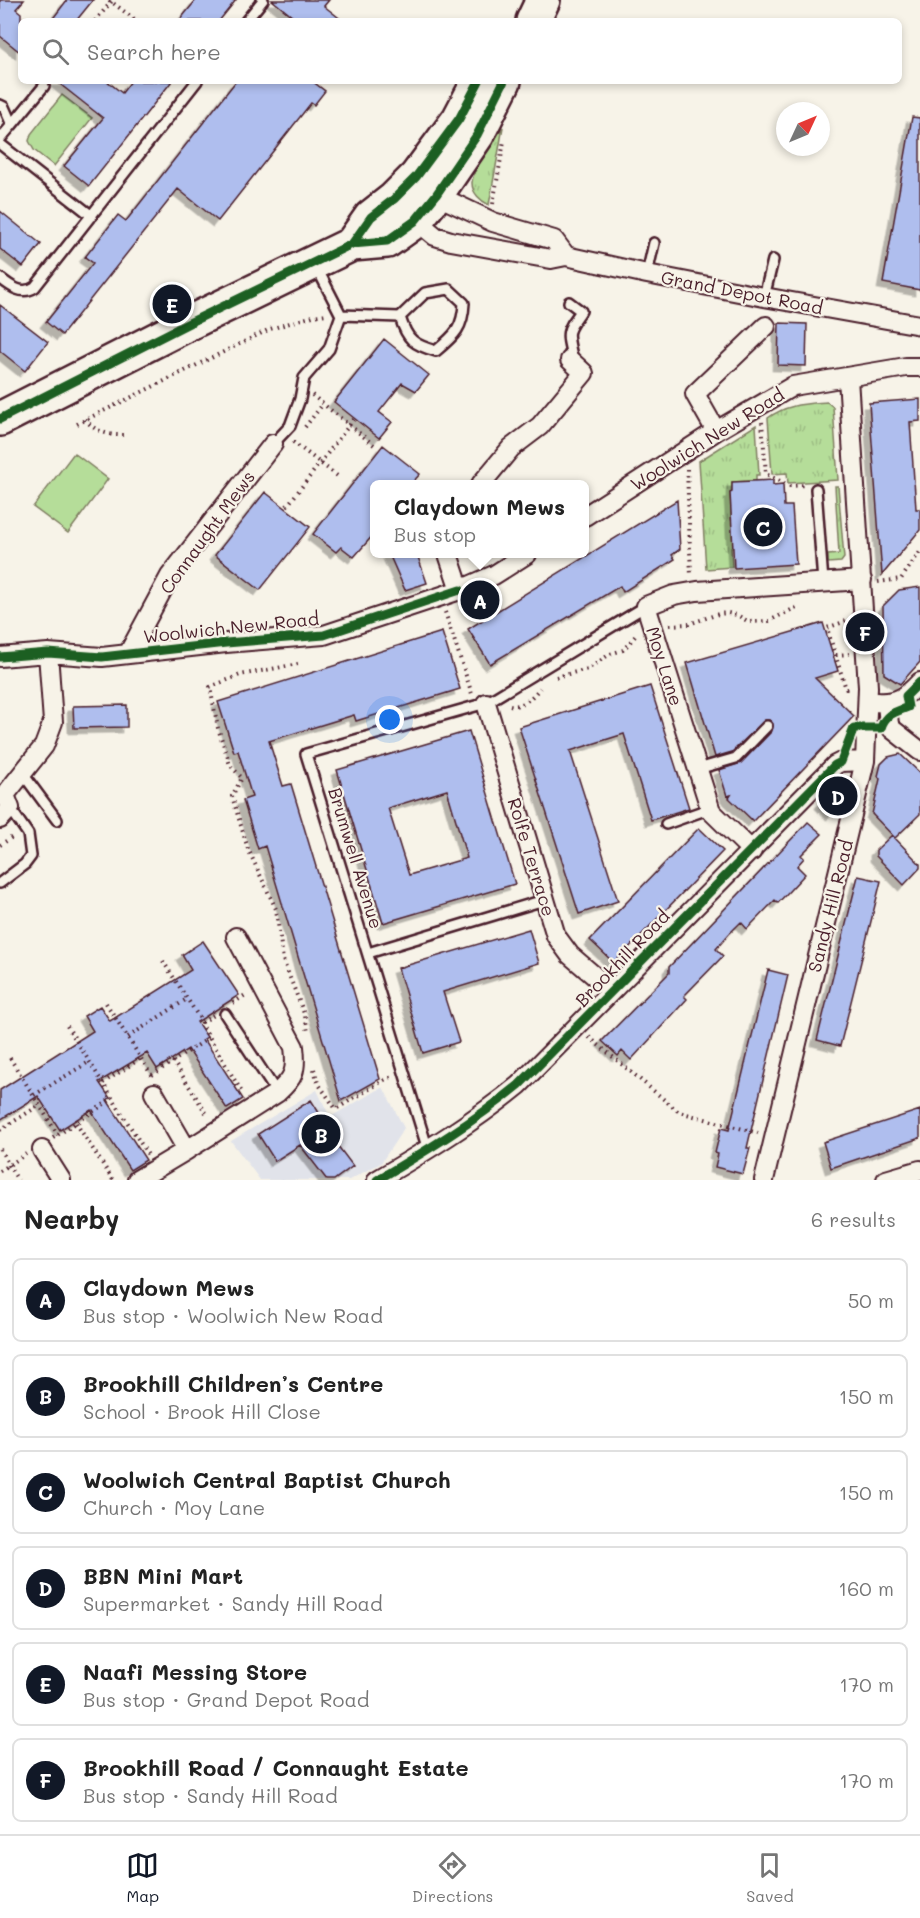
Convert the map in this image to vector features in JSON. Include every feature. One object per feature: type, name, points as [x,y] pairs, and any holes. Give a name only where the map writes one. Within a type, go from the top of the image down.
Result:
[{"type":"highway","points":[[510,18],[519,0]]},
{"type":"highway","points":[[534,18],[543,0]]},
{"type":"highway","points":[[0,419],[85,378],[190,322],[352,244],[387,241],[415,198],[477,84]]},
{"type":"highway","points":[[415,198],[477,135],[502,84]]},
{"type":"street","name":"Grand Depot Road","points":[[415,198],[554,240],[566,256]]},
{"type":"street","name":"Grand Depot Road","points":[[415,198],[435,236],[451,241],[551,259],[566,256],[764,297],[920,325]]},
{"type":"street","points":[[716,431],[695,394],[766,326]]},
{"type":"street","name":"Woolwich New Road","points":[[589,513],[716,431],[792,386],[913,367],[920,354]]},
{"type":"street","points":[[484,480],[512,448],[540,426],[584,373],[570,360]]},
{"type":"street","name":"Sandy Hill Road","points":[[764,1180],[865,761],[874,697],[864,615],[848,378]]},
{"type":"street","name":"Connaught Mews","points":[[128,654],[170,576],[278,439]]},
{"type":"street","points":[[449,558],[460,590]]},
{"type":"street","name":"Woolwich New Road","points":[[0,657],[48,653],[102,657],[324,635],[460,590],[520,558]]},
{"type":"street","name":"Moy Lane","points":[[752,851],[711,811],[698,769],[646,628],[646,606],[692,591],[823,582],[862,582]]},
{"type":"street","points":[[5,814],[5,795],[44,746],[53,722],[48,653]]},
{"type":"street","points":[[874,697],[900,701],[920,682]]},
{"type":"street","points":[[874,697],[892,729],[920,751]]},
{"type":"street","name":"Rolfe Terrace","points":[[486,702],[556,936],[570,955],[612,991]]},
{"type":"street","name":"Brookhill Road","points":[[377,1180],[428,1150],[519,1085],[578,1028],[835,765],[841,762],[865,761]]},
{"type":"street","points":[[138,1180],[277,1093],[290,1082],[296,1066],[294,1047],[236,937]]},
{"type":"street","points":[[153,1084],[187,1149]]},
{"type":"street","points":[[40,1148],[61,1177]]},
{"type":"street","points":[[886,1180],[920,1170]]},
{"type":"lane","points":[[248,18],[263,0]]},
{"type":"lane","points":[[0,278],[21,291],[35,287],[195,84]]},
{"type":"lane","points":[[0,139],[44,86]]},
{"type":"lane","points":[[0,105],[4,107],[12,125]]},
{"type":"lane","points":[[0,144],[92,216]]},
{"type":"lane","points":[[648,274],[654,243]]},
{"type":"lane","points":[[764,297],[773,260]]},
{"type":"lane","points":[[278,439],[290,426],[304,378],[329,349],[340,312],[315,263]]},
{"type":"lane","points":[[340,312],[400,317],[425,293],[449,289],[464,303],[464,321],[450,340],[436,351],[419,347],[405,334],[400,317]]},
{"type":"lane","points":[[569,302],[581,311],[568,330],[568,343],[572,356],[570,360]]},
{"type":"lane","points":[[811,487],[823,582]]},
{"type":"lane","points":[[486,702],[646,606]]},
{"type":"lane","name":"Brumwell Avenue","points":[[428,1150],[306,754],[486,702]]},
{"type":"lane","points":[[698,769],[736,758],[767,726]]},
{"type":"lane","points":[[23,774],[57,820]]},
{"type":"lane","points":[[666,824],[711,808]]},
{"type":"lane","points":[[0,883],[25,864],[31,856],[28,834],[5,814]]},
{"type":"lane","points":[[368,953],[544,900]]},
{"type":"lane","points":[[221,1014],[277,1093]]},
{"type":"path","points":[[97,18],[111,0],[133,18]]},
{"type":"path","points":[[492,212],[505,135]]},
{"type":"path","points":[[77,424],[270,329],[314,316],[340,312]]},
{"type":"path","points":[[302,389],[374,445]]},
{"type":"path","points":[[761,403],[766,474],[790,486],[811,487]]},
{"type":"path","points":[[86,419],[90,426],[104,433],[123,435]]},
{"type":"path","points":[[287,506],[354,420]]},
{"type":"path","points":[[278,439],[321,463],[340,478]]},
{"type":"path","points":[[686,451],[692,591]]},
{"type":"path","points":[[862,582],[901,579],[920,552]]},
{"type":"path","points":[[440,596],[486,702],[514,706],[530,699],[542,685]]},
{"type":"path","points":[[552,678],[588,669],[610,654],[622,650],[635,635],[646,628],[689,624],[728,613],[749,622],[770,621],[797,607]]},
{"type":"path","points":[[864,615],[827,628],[846,689],[874,697]]},
{"type":"path","points":[[298,664],[240,675],[210,687],[218,728],[230,765],[242,778],[232,795],[248,849],[276,909],[284,960],[305,1016],[308,1035]]},
{"type":"path","points":[[163,961],[253,1108]]},
{"type":"path","points":[[232,1003],[261,985]]},
{"type":"path","points":[[128,1037],[187,999]]},
{"type":"path","points":[[106,1003],[141,1058],[153,1084],[173,1061],[209,1038]]},
{"type":"path","points":[[202,1022],[221,1014]]},
{"type":"path","points":[[67,1026],[156,1168]]},
{"type":"path","points":[[578,1028],[679,1112],[773,1137]]},
{"type":"path","points":[[10,1058],[58,1135]]},
{"type":"path","points":[[103,1083],[141,1058]]},
{"type":"path","points":[[173,1061],[217,1130]]},
{"type":"path","points":[[34,1095],[89,1062]]},
{"type":"path","points":[[313,1065],[318,1083],[336,1109],[386,1079],[403,1074]]},
{"type":"path","points":[[0,1171],[40,1148],[112,1099]]},
{"type":"path","points":[[0,1130],[40,1105]]},
{"type":"path","points":[[76,1123],[91,1150],[113,1180]]},
{"type":"path","points":[[0,1149],[18,1180]]},
{"type":"shaded area","points":[[383,1087],[404,1128],[381,1163],[349,1180],[260,1180],[231,1141],[317,1090],[330,1117]]},
{"type":"green space","points":[[62,95],[92,118],[54,166],[34,150],[29,141],[31,134]]},
{"type":"green space","points":[[503,127],[489,205],[475,193],[472,187],[473,177]]},
{"type":"green space","points":[[827,402],[833,407],[838,480],[788,483],[787,473],[772,474],[768,418],[789,407]]},
{"type":"green space","points":[[756,425],[759,475],[756,475],[756,481],[732,482],[730,493],[732,567],[706,569],[699,461]]},
{"type":"green space","points":[[74,453],[108,479],[68,533],[33,507]]},
{"type":"green space","points":[[835,486],[838,486],[844,558],[841,562],[828,563],[828,555],[839,554]]},
{"type":"building","points":[[0,0],[24,0],[16,9],[21,13],[21,18],[18,18],[18,51],[0,36]]},
{"type":"building","points":[[67,0],[93,0],[78,18],[53,18]]},
{"type":"building","points":[[196,0],[236,0],[221,18],[181,18]]},
{"type":"building","points":[[272,0],[329,0],[324,6],[339,18],[294,18]]},
{"type":"building","points":[[60,84],[111,84],[122,93],[129,84],[170,84],[89,186],[64,166],[103,118]]},
{"type":"building","points":[[234,84],[316,84],[325,91],[314,105],[311,103],[218,221],[178,189],[62,335],[46,322],[93,263],[85,257],[118,215],[126,221]]},
{"type":"building","points":[[912,117],[920,118],[920,290],[883,283]]},
{"type":"building","points":[[0,211],[41,244],[23,267],[0,249]]},
{"type":"building","points":[[0,305],[48,342],[25,371],[0,351]]},
{"type":"building","points":[[779,323],[807,324],[806,366],[778,365]]},
{"type":"building","points":[[384,339],[429,375],[416,391],[402,383],[379,412],[392,422],[379,438],[334,402]]},
{"type":"building","points":[[920,399],[920,421],[910,422],[916,509],[920,509],[920,530],[882,575],[869,403]]},
{"type":"building","points":[[383,445],[420,474],[415,480],[370,480],[370,539],[354,557],[341,547],[336,552],[313,534]]},
{"type":"building","points":[[773,480],[773,485],[783,484],[784,506],[792,506],[796,564],[734,568],[730,493],[732,482]]},
{"type":"building","points":[[265,492],[310,527],[260,590],[215,555]]},
{"type":"building","points":[[677,500],[680,549],[672,555],[675,559],[623,592],[620,586],[490,664],[468,629],[583,558],[589,558],[589,554]]},
{"type":"building","points":[[391,558],[418,558],[427,583],[405,590]]},
{"type":"building","points":[[920,587],[920,662],[900,684],[884,674],[883,606],[899,590]]},
{"type":"building","points":[[823,623],[838,671],[815,678],[854,716],[753,821],[729,798],[731,795],[727,796],[719,770],[741,763],[772,731],[773,724],[765,720],[732,752],[715,757],[687,663]]},
{"type":"building","points":[[442,632],[460,689],[356,721],[354,715],[269,741],[283,786],[291,784],[380,1079],[341,1101],[265,846],[258,849],[243,800],[252,797],[238,751],[234,752],[218,702]]},
{"type":"building","points":[[650,686],[689,808],[651,820],[624,734],[570,751],[618,901],[579,914],[519,727]]},
{"type":"building","points":[[127,705],[127,727],[74,728],[73,706]]},
{"type":"building","points":[[469,731],[515,884],[383,923],[337,770]],"holes":[[[447,790],[467,858],[409,875],[388,808]]]},
{"type":"building","points":[[900,754],[920,773],[920,814],[895,838],[872,814],[881,764],[888,757]]},
{"type":"building","points":[[846,778],[842,803],[832,814],[821,803]]},
{"type":"building","points":[[808,822],[822,834],[801,855],[804,858],[797,866],[805,874],[778,903],[775,900],[747,929],[741,922],[729,934],[716,949],[723,956],[684,996],[687,999],[631,1060],[622,1051],[618,1056],[602,1041],[669,973],[669,967]]},
{"type":"building","points":[[699,828],[723,851],[614,963],[590,940]]},
{"type":"building","points":[[892,835],[920,864],[920,868],[904,885],[876,856],[876,850]]},
{"type":"building","points":[[858,876],[881,881],[840,1046],[817,1040]]},
{"type":"building","points":[[529,929],[539,963],[443,992],[459,1042],[423,1053],[398,968]]},
{"type":"building","points":[[203,941],[239,995],[197,1022],[207,1037],[204,1039],[243,1099],[227,1109],[188,1049],[157,1069],[147,1053],[99,1082],[110,1098],[107,1100],[146,1160],[130,1170],[91,1110],[60,1130],[38,1096],[0,1120],[0,1090],[93,1031],[84,1016],[100,1006],[110,1021],[191,970],[182,955]]},
{"type":"building","points":[[768,970],[788,975],[747,1148],[750,1148],[743,1174],[715,1167],[718,1154],[715,1153],[721,1128],[729,1130]]},
{"type":"building","points":[[311,1100],[328,1127],[325,1129],[353,1166],[334,1180],[327,1180],[300,1145],[275,1161],[258,1134]]},
{"type":"building","points":[[920,1110],[920,1138],[831,1168],[823,1142]]},
{"type":"cycle path","points":[[352,244],[371,217],[394,199],[416,177],[459,119],[477,84]]},
{"type":"cycle path","points":[[0,419],[191,322],[352,244],[387,241],[415,221],[436,195],[477,135],[502,84]]},
{"type":"cycle path","points":[[0,657],[48,653],[102,657],[324,635],[460,590]]},
{"type":"cycle path","points":[[377,1180],[468,1123],[519,1085],[835,765],[841,762],[854,728],[881,728],[888,717],[908,707],[906,696],[920,682]]},
{"type":"place","name":"Naafi Messing Store","points":[[172,304]]},
{"type":"place","name":"Woolwich Central Baptist Church","points":[[763,527]]},
{"type":"place","name":"Claydown Mews","points":[[480,600]]},
{"type":"place","name":"Brookhill Road / Connaught Estate","points":[[865,632]]},
{"type":"place","name":"BBN Mini Mart","points":[[838,796]]},
{"type":"place","name":"Brookhill Children’s Centre","points":[[321,1134]]}]
